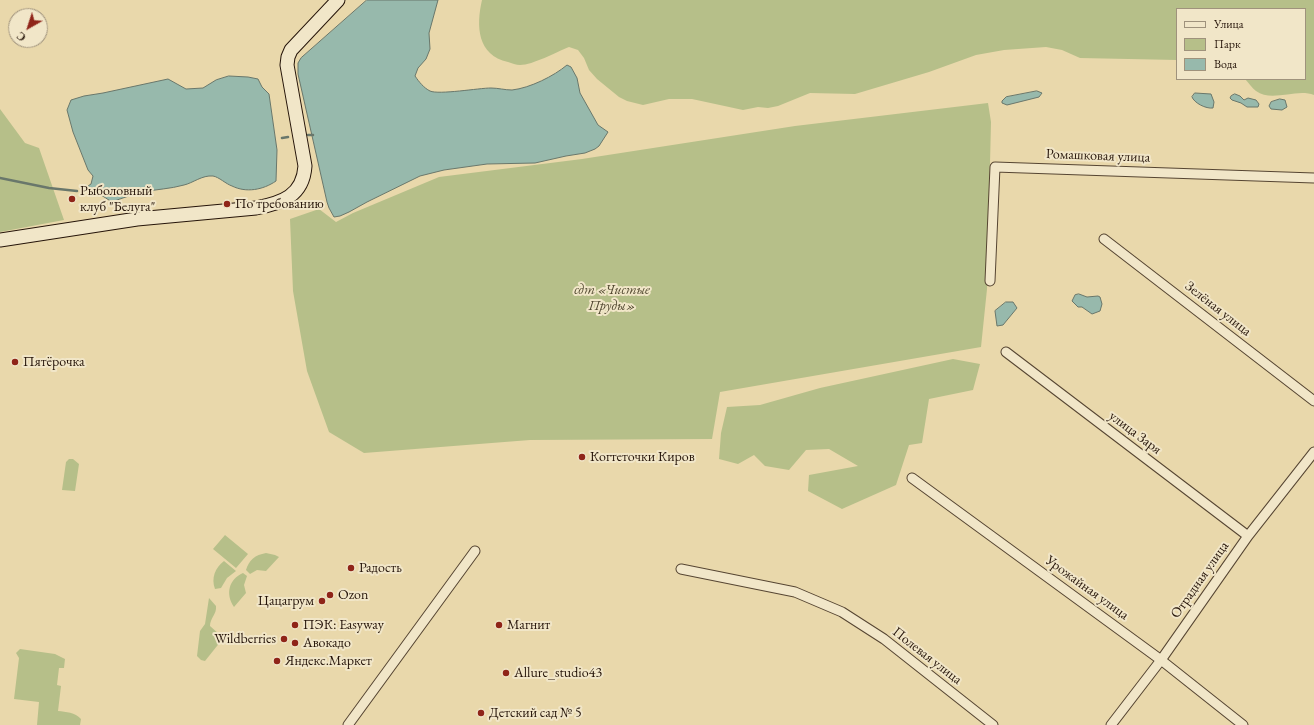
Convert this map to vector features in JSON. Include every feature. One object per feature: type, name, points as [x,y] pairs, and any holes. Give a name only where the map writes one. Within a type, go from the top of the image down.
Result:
[{"type":"main road","points":[[0,240],[137,219],[256,208],[271,205],[288,198],[302,181],[305,166],[287,65],[288,57],[291,50],[338,0]]},
{"type":"street","name":"Ромашковая улица","points":[[990,281],[995,167],[1314,178]]},
{"type":"street","name":"Зелёная улица","points":[[1104,239],[1314,401]]},
{"type":"street","name":"улица Заря","points":[[1006,352],[1248,536]]},
{"type":"street","name":"Отрадная улица","points":[[1111,725],[1161,660],[1248,536],[1314,452]]},
{"type":"street","name":"Урожайная улица","points":[[912,478],[1161,660],[1243,725]]},
{"type":"street","points":[[348,725],[475,551]]},
{"type":"street","name":"Полевая улица","points":[[681,569],[795,592],[842,612],[884,639],[993,725]]},
{"type":"green space","points":[[482,0],[1314,0],[1314,95],[1300,93],[1269,96],[1256,91],[1246,80],[1306,80],[1306,8],[1176,8],[1176,60],[1080,58],[1062,50],[1046,47],[1004,50],[976,55],[929,72],[855,94],[810,93],[778,106],[768,108],[758,107],[743,110],[692,99],[669,99],[643,105],[627,101],[619,97],[597,79],[589,70],[584,58],[578,50],[569,47],[538,61],[520,65],[498,58],[490,53],[481,38],[479,29]]},
{"type":"green space","name":"сдт «Чистые Пруды»","points":[[988,103],[991,122],[987,289],[981,347],[720,392],[712,439],[530,440],[364,453],[329,432],[307,371],[293,291],[290,219],[319,209],[336,222],[353,213],[439,177],[582,159],[795,126]]},
{"type":"green space","points":[[0,109],[25,143],[39,148],[64,220],[0,232]]},
{"type":"green space","points":[[953,359],[980,364],[973,390],[929,399],[922,443],[909,445],[896,485],[842,509],[808,491],[809,475],[858,466],[829,449],[806,450],[789,470],[765,466],[754,455],[738,464],[719,459],[721,433],[727,407],[760,405],[820,388]]},
{"type":"green space","points":[[69,459],[73,459],[79,464],[75,491],[62,490],[66,462]]},
{"type":"green space","points":[[225,535],[248,554],[236,568],[213,549]]},
{"type":"green space","points":[[266,553],[279,557],[266,571],[257,570],[250,574],[246,570],[249,563],[259,555]]},
{"type":"green space","points":[[224,561],[236,571],[227,578],[221,588],[215,589],[213,581],[216,570]]},
{"type":"green space","points":[[243,573],[247,576],[244,585],[246,593],[234,607],[231,602],[229,592],[230,587],[234,579]]},
{"type":"green space","points":[[209,598],[216,606],[210,626],[220,635],[221,641],[205,661],[201,660],[197,656],[200,631],[205,624]]},
{"type":"green space","points":[[20,649],[55,654],[65,659],[64,668],[59,668],[57,685],[61,686],[58,711],[76,715],[81,719],[80,725],[37,725],[39,702],[14,699],[19,658],[16,653]]},
{"type":"water","points":[[367,0],[438,0],[429,33],[430,49],[426,59],[418,68],[415,76],[422,85],[430,91],[450,92],[491,88],[512,90],[519,89],[541,81],[567,65],[571,67],[577,78],[580,93],[598,125],[608,132],[599,146],[585,153],[535,163],[487,164],[444,170],[420,176],[349,212],[334,217],[327,202],[298,74],[298,63],[301,58]]},
{"type":"water","points":[[229,76],[258,79],[262,87],[269,94],[277,150],[276,181],[266,187],[249,190],[237,188],[213,176],[209,176],[184,185],[140,193],[112,202],[101,195],[93,196],[88,186],[91,184],[93,176],[88,170],[73,132],[67,110],[71,100],[168,79],[186,89],[203,88],[216,80]]},
{"type":"water","points":[[1037,91],[1042,93],[1039,97],[1007,105],[1002,103],[1006,97]]},
{"type":"water","points":[[1195,93],[1211,94],[1214,102],[1213,108],[1204,107],[1195,101],[1192,97]]},
{"type":"water","points":[[1235,94],[1244,100],[1248,98],[1256,100],[1259,104],[1258,107],[1247,107],[1232,100],[1230,98],[1231,96]]},
{"type":"water","points":[[1280,99],[1285,100],[1287,107],[1282,110],[1271,109],[1269,106],[1271,102]]},
{"type":"water","points":[[1079,294],[1087,297],[1100,297],[1102,304],[1100,311],[1092,314],[1082,307],[1078,307],[1072,301],[1075,295]]},
{"type":"water","points":[[1006,302],[1013,302],[1017,308],[1003,325],[997,326],[995,311]]},
{"type":"waterway","points":[[308,135],[313,135]]},
{"type":"waterway","points":[[282,138],[288,137]]},
{"type":"waterway","points":[[0,178],[49,188],[77,191]]},
{"type":"place","name":"Рыболовный клуб \"Белуга\"","points":[[72,199]]},
{"type":"place","name":"По требованию","points":[[227,204]]},
{"type":"place","name":"Пятёрочка","points":[[15,362]]},
{"type":"place","name":"Когтеточки Киров","points":[[582,457]]},
{"type":"place","name":"Радость","points":[[351,568]]},
{"type":"place","name":"Ozon","points":[[330,595]]},
{"type":"place","name":"Цацагрум","points":[[322,601]]},
{"type":"place","name":"ПЭК: Easyway","points":[[295,625]]},
{"type":"place","name":"Магнит","points":[[499,625]]},
{"type":"place","name":"Wildberries","points":[[284,639]]},
{"type":"place","name":"Авокадо","points":[[295,643]]},
{"type":"place","name":"Яндекс.Маркет","points":[[277,661]]},
{"type":"place","name":"Allure_studio43","points":[[506,673]]},
{"type":"place","name":"Детский сад № 5","points":[[481,713]]}]
